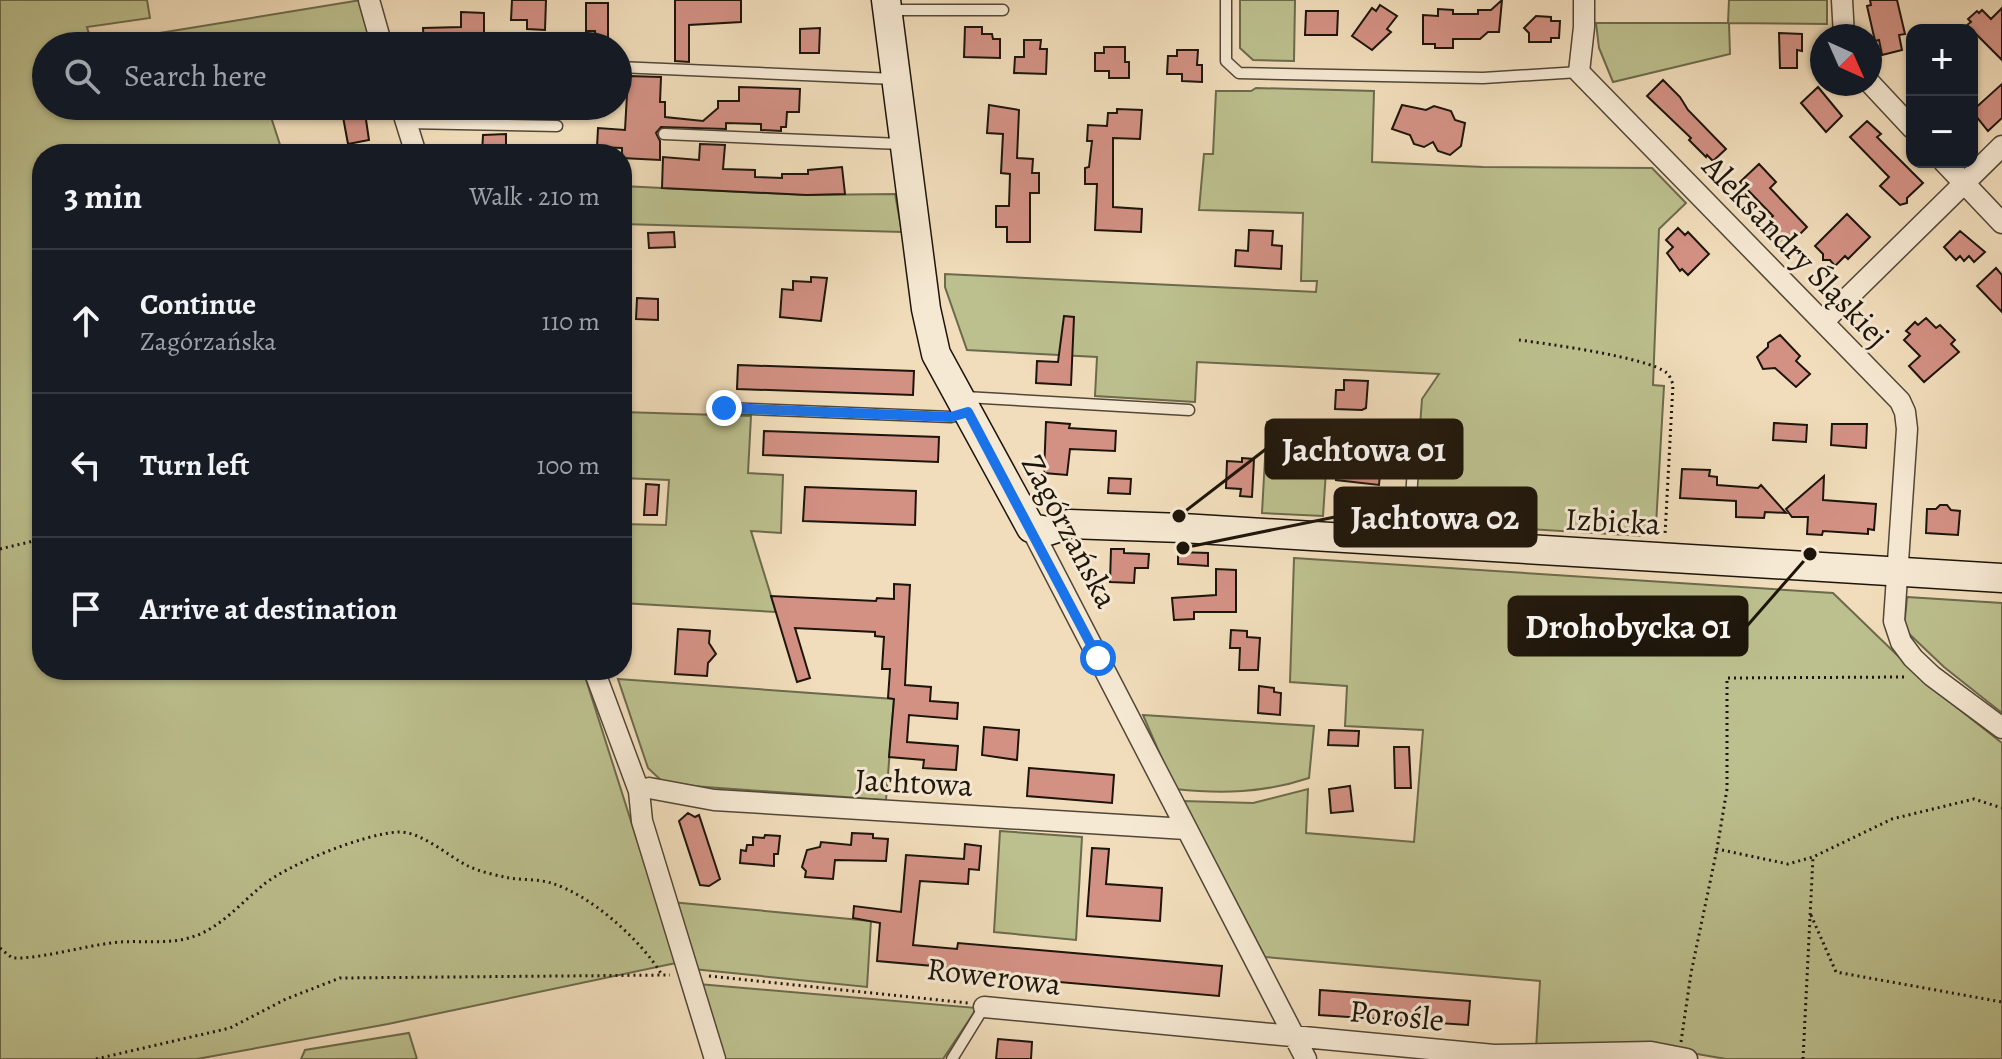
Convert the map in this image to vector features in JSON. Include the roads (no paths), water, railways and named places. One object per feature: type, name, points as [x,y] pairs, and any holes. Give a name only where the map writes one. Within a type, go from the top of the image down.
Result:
[{"type":"street","points":[[369,0],[378,32]]},
{"type":"street","points":[[1579,72],[1584,0]]},
{"type":"street","points":[[1842,0],[1843,24]]},
{"type":"street","name":"Zagórzańska","points":[[886,5],[926,309],[936,354],[1031,528],[1306,1059]]},
{"type":"street","name":"Aleksandry Śląskiej","points":[[1579,72],[1900,401],[1907,429],[1894,621],[1901,642],[1932,676],[2002,728]]},
{"type":"street","points":[[1882,96],[1906,122]]},
{"type":"street","points":[[406,120],[413,144]]},
{"type":"street","points":[[1824,321],[2002,146]]},
{"type":"street","points":[[1950,168],[2002,223]]},
{"type":"street","name":"Izbicka","points":[[1031,528],[1048,531],[1069,524],[1106,525],[2002,578]]},
{"type":"street","points":[[598,680],[639,791],[642,821],[715,1059]]},
{"type":"street","name":"Jachtowa","points":[[639,791],[649,788],[714,800],[1186,829]]},
{"type":"street","name":"Rowerowa","points":[[984,1007],[1293,1035]]},
{"type":"street","name":"Porośle","points":[[1293,1035],[1494,1055],[1651,1052],[1683,1058]]},
{"type":"lane","points":[[1226,0],[1226,61],[1239,73],[1483,78],[1579,72]]},
{"type":"lane","points":[[886,5],[1003,10]]},
{"type":"lane","points":[[632,68],[897,79]]},
{"type":"lane","points":[[480,120],[557,126]]},
{"type":"lane","points":[[664,134],[905,144]]},
{"type":"lane","points":[[724,408],[951,417],[963,404],[1189,410]]},
{"type":"lane","points":[[1408,543],[1415,440]]},
{"type":"lane","points":[[952,1059],[984,1007]]},
{"type":"place","name":"Jachtowa 01","points":[[1179,516]]},
{"type":"place","name":"Jachtowa 02","points":[[1183,548]]},
{"type":"place","name":"Drohobycka 01","points":[[1810,554]]}]
